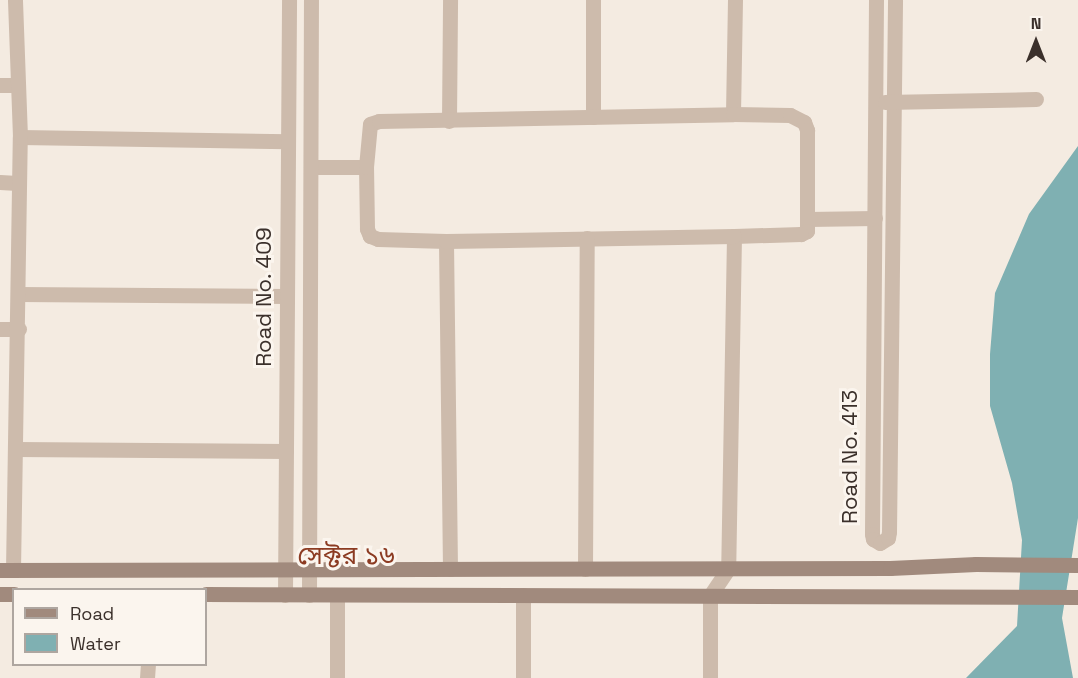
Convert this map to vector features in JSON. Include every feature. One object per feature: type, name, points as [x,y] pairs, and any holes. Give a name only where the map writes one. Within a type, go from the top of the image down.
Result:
[{"type":"street","points":[[15,0],[20,137],[17,183],[19,329],[16,448],[7,570],[728,569],[890,568],[976,564],[1078,565]]},
{"type":"street","name":"Road No. 409","points":[[285,595],[289,0]]},
{"type":"street","name":"Road No. 409","points":[[309,595],[311,0]]},
{"type":"street","points":[[448,121],[450,0]]},
{"type":"street","points":[[593,0],[593,117]]},
{"type":"street","points":[[733,114],[735,0]]},
{"type":"street","name":"Road No. 413","points":[[876,0],[872,534],[873,539],[880,543],[888,538],[889,532],[895,0]]},
{"type":"street","points":[[0,85],[18,85]]},
{"type":"street","points":[[876,103],[1036,99]]},
{"type":"street","points":[[733,114],[790,115],[804,122],[807,130],[807,231],[801,234],[734,236],[446,241],[378,239],[370,236],[367,229],[366,167],[370,124],[380,121],[448,121],[733,114]]},
{"type":"street","points":[[20,137],[288,141]]},
{"type":"street","points":[[311,167],[366,167]]},
{"type":"street","points":[[0,183],[17,183]]},
{"type":"street","points":[[808,219],[875,218]]},
{"type":"street","points":[[710,678],[710,596],[728,569],[734,236]]},
{"type":"street","points":[[585,569],[587,238]]},
{"type":"street","points":[[446,241],[450,569]]},
{"type":"street","points":[[18,294],[287,296]]},
{"type":"street","points":[[0,329],[19,329]]},
{"type":"street","points":[[16,448],[286,451]]},
{"type":"street","points":[[207,594],[1078,597]]},
{"type":"street","points":[[337,595],[337,678]]},
{"type":"street","points":[[523,595],[523,678]]},
{"type":"water","points":[[1078,146],[1078,518],[1062,618],[1073,678],[966,678],[1017,626],[1022,540],[1012,483],[990,406],[990,354],[995,293],[1029,214]]},
{"type":"district","name":"সেক্টর ১৬","points":[[346,556]]}]
